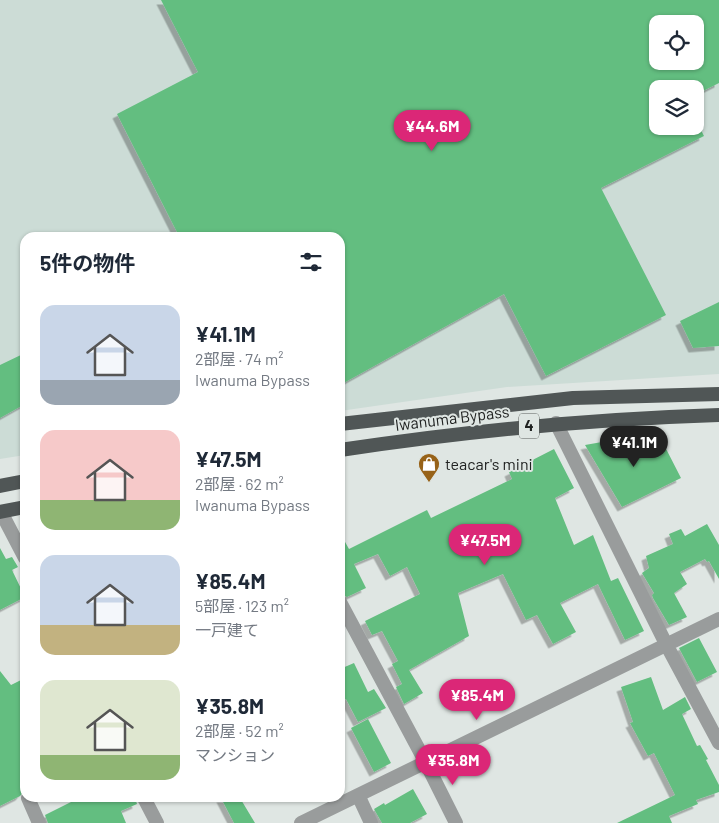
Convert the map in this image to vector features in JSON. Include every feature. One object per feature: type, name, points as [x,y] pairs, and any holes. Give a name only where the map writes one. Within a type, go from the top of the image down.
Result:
[{"type":"highway","name":"Iwanuma Bypass","points":[[345,423],[573,398],[719,394]]},
{"type":"highway","name":"Iwanuma Bypass","points":[[345,449],[404,440],[556,423],[622,418],[719,415]]},
{"type":"highway","points":[[0,486],[20,482]]},
{"type":"highway","points":[[1,512],[20,508]]},
{"type":"street","points":[[556,423],[666,644],[719,743]]},
{"type":"street","points":[[1,512],[20,548]]},
{"type":"street","points":[[345,611],[456,823]]},
{"type":"street","points":[[345,801],[719,619]]},
{"type":"street","points":[[358,794],[372,823]]},
{"type":"street","points":[[31,802],[38,823]]},
{"type":"street","points":[[146,802],[157,823]]},
{"type":"street","points":[[302,823],[343,802]]},
{"type":"shaded area","points":[[0,0],[719,0],[719,374],[507,387],[345,410],[345,232],[20,232],[20,456],[0,459]]},
{"type":"building","points":[[161,0],[719,0],[719,83],[704,90],[704,80],[649,80],[649,135],[704,136],[601,188],[666,315],[546,376],[504,294],[345,382],[345,232],[177,232],[117,114],[198,72]]},
{"type":"building","points":[[719,302],[719,346],[693,348],[680,321]]},
{"type":"building","points":[[20,355],[20,407],[0,418],[0,365]]},
{"type":"building","points":[[630,437],[639,448],[661,439],[681,478],[622,507],[585,445]]},
{"type":"building","points":[[554,449],[574,488],[555,498],[574,545],[593,535],[611,581],[618,578],[644,631],[625,640],[598,584],[560,603],[576,632],[553,644],[537,615],[526,620],[503,574],[458,593],[469,636],[409,670],[423,693],[404,704],[396,687],[402,684],[392,664],[398,661],[382,631],[372,635],[365,621],[420,594],[407,567],[390,576],[378,554],[354,564],[366,588],[347,597],[345,596],[345,542],[349,549],[427,510],[431,518],[512,479],[509,472]]},
{"type":"building","points":[[707,524],[719,545],[719,579],[709,561],[707,562],[705,559],[680,572],[687,584],[674,593],[687,617],[669,625],[653,598],[652,595],[654,593],[642,573],[649,568],[646,556],[673,544],[669,534],[681,529],[685,536]]},
{"type":"building","points":[[0,548],[6,559],[12,557],[18,567],[12,570],[20,587],[20,600],[0,610]]},
{"type":"building","points":[[699,638],[717,672],[697,682],[679,648]]},
{"type":"building","points":[[354,663],[368,692],[374,689],[386,708],[358,722],[345,700],[345,667]]},
{"type":"building","points":[[0,671],[11,685],[20,680],[20,796],[0,806]]},
{"type":"building","points":[[651,677],[663,710],[685,697],[691,709],[682,714],[697,746],[700,745],[708,759],[706,760],[719,785],[719,792],[696,800],[698,804],[669,816],[672,823],[617,823],[675,795],[654,753],[648,756],[630,723],[633,722],[621,687]]},
{"type":"building","points":[[368,719],[391,763],[374,772],[351,728]]},
{"type":"building","points":[[413,789],[427,814],[410,823],[382,823],[374,809]]},
{"type":"building","points":[[71,802],[136,802],[137,804],[121,811],[126,823],[48,823],[45,815]]},
{"type":"building","points":[[223,802],[242,802],[255,823],[234,823]]},
{"type":"place","name":"teacar's mini","points":[[429,483]]}]
